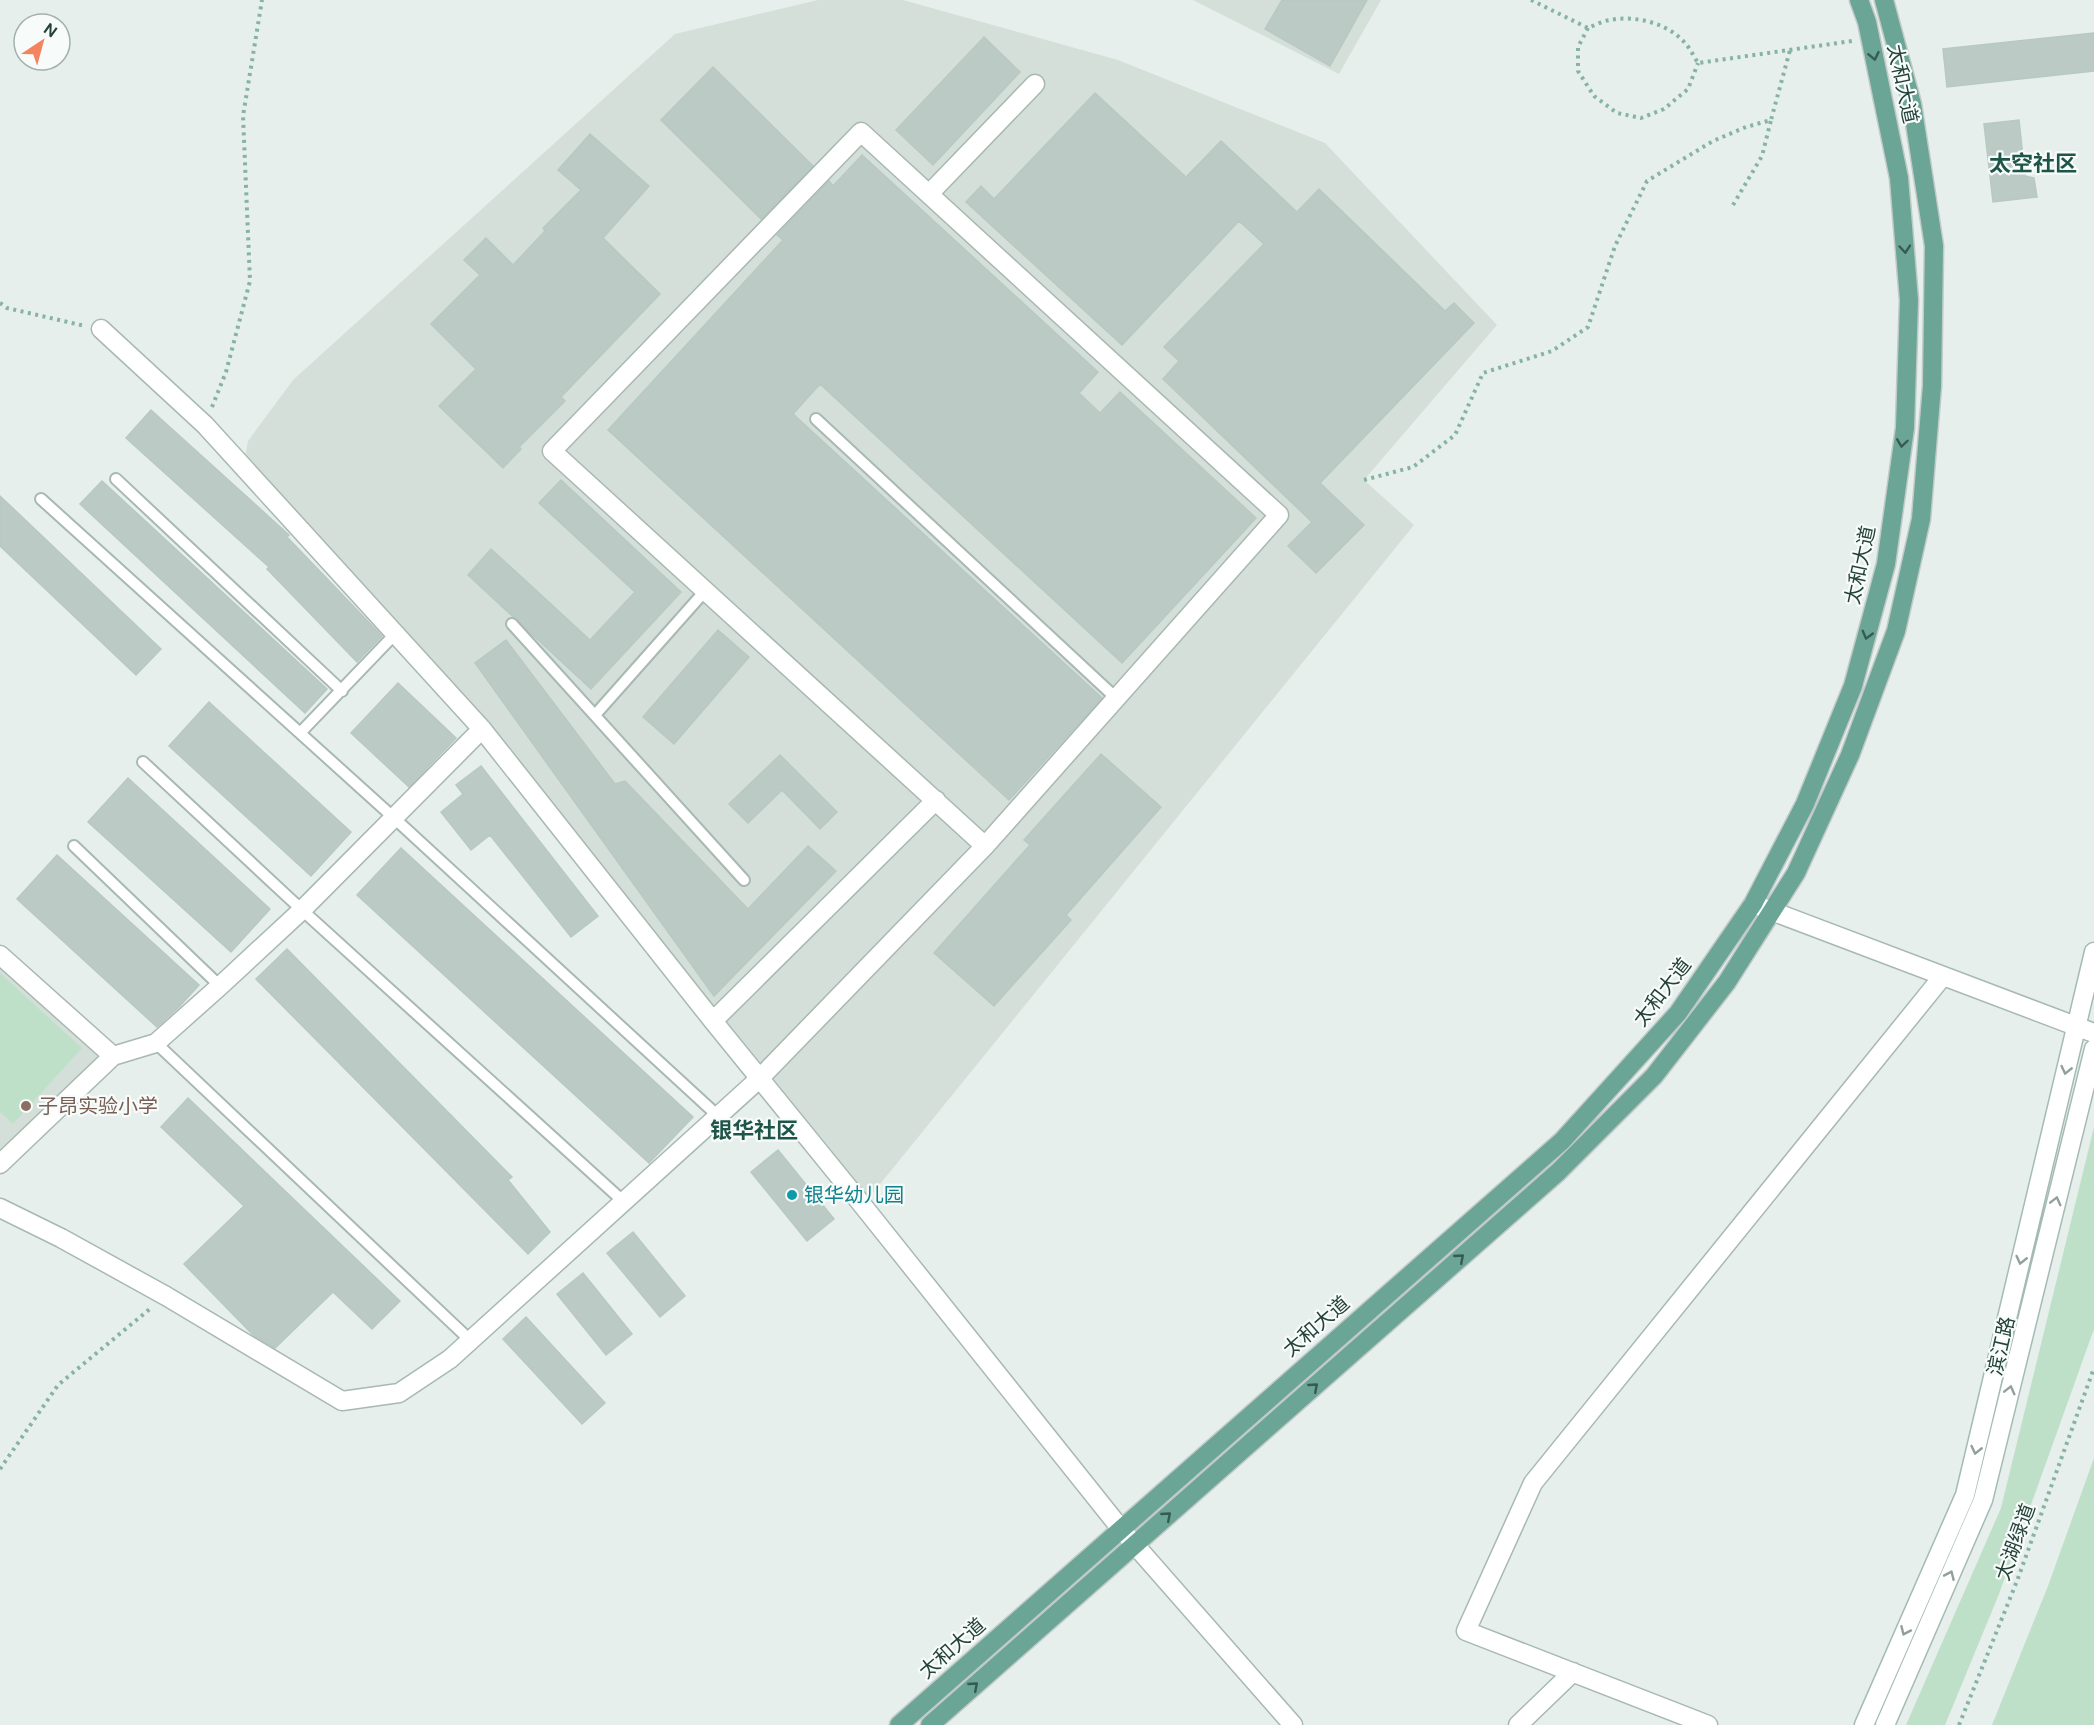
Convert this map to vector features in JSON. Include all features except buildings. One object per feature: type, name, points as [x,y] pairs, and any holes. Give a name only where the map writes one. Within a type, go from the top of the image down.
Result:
[{"type":"main road","name":"太和大道","points":[[899,1725],[1562,1141],[1678,1013],[1753,904],[1806,804],[1853,686],[1888,553],[1905,428],[1909,300],[1899,178],[1870,38],[1859,0]]},
{"type":"main road","name":"太和大道","points":[[930,1725],[1558,1172],[1654,1076],[1727,982],[1796,873],[1850,755],[1896,631],[1921,519],[1932,386],[1934,246],[1912,104],[1884,0]]},
{"type":"street","points":[[930,194],[1035,84]]},
{"type":"street","points":[[0,1208],[61,1238],[166,1296],[342,1401],[399,1393],[450,1359],[471,1341],[759,1079],[985,846],[1279,515],[861,132],[552,451],[985,846]]},
{"type":"street","points":[[101,329],[205,425],[482,729],[713,1022],[1121,1529],[1293,1725]]},
{"type":"street","points":[[0,1164],[112,1056],[156,1043],[220,986],[302,910],[482,729]]},
{"type":"street","points":[[713,1022],[936,800]]},
{"type":"street","points":[[1753,904],[2094,1033]]},
{"type":"street","name":"滨江路","points":[[1864,1725],[1965,1495],[2094,952]]},
{"type":"street","points":[[0,956],[112,1056]]},
{"type":"street","points":[[1707,1725],[1466,1631],[1533,1483],[1943,976]]},
{"type":"street","points":[[1885,1725],[1983,1500],[2094,1049]]},
{"type":"street","points":[[1518,1725],[1574,1672]]},
{"type":"lane","points":[[816,419],[1116,698]]},
{"type":"lane","points":[[116,479],[342,691]]},
{"type":"lane","points":[[41,499],[393,817],[718,1116]]},
{"type":"lane","points":[[595,715],[705,591]]},
{"type":"lane","points":[[512,624],[744,880]]},
{"type":"lane","points":[[300,733],[396,633]]},
{"type":"lane","points":[[144,762],[302,910],[624,1202]]},
{"type":"lane","points":[[74,846],[220,986]]},
{"type":"lane","points":[[156,1043],[471,1341]]},
{"type":"path","points":[[205,425],[226,372],[250,281],[243,116],[262,0]]},
{"type":"path","points":[[1531,0],[1588,28]]},
{"type":"path","points":[[1622,18],[1648,21],[1668,30],[1685,42],[1698,63],[1688,89],[1664,109],[1641,118],[1617,112],[1594,96],[1578,71],[1578,47],[1588,28],[1607,20],[1622,18]]},
{"type":"path","points":[[1698,63],[1870,38]]},
{"type":"path","points":[[1733,205],[1762,156],[1790,50]]},
{"type":"path","points":[[1364,480],[1413,467],[1455,435],[1483,373],[1552,351],[1588,327],[1615,246],[1647,181],[1713,141],[1746,127],[1771,120]]},
{"type":"path","points":[[0,303],[7,308],[101,329]]},
{"type":"path","points":[[0,1469],[58,1385],[166,1296]]},
{"type":"path","name":"太湖绿道","points":[[1959,1725],[2017,1581],[2094,1368]]},
{"type":"shaded area","points":[[818,0],[903,0],[1118,60],[1325,143],[1497,325],[1364,480],[1414,525],[868,1199],[488,722],[245,457],[248,441],[293,380],[675,34]]},
{"type":"shaded area","points":[[1193,0],[1381,0],[1339,74]]},
{"type":"shaded area","name":"子昂实验小学","points":[[0,965],[102,1058],[0,1154]]},
{"type":"green space","name":"子昂实验小学","points":[[0,973],[82,1048],[13,1124],[0,1112]]},
{"type":"green space","points":[[2094,1127],[2094,1329],[1999,1594],[1945,1725],[1906,1725],[2001,1508]]},
{"type":"green space","points":[[2094,1458],[2094,1725],[1992,1725],[2048,1586]]},
{"type":"place","name":"子昂实验小学","points":[[26,1106]]},
{"type":"place","name":"银华幼儿园","points":[[792,1195]]},
{"type":"district","name":"太空社区","points":[[2033,163]]},
{"type":"district","name":"银华社区","points":[[754,1130]]}]
